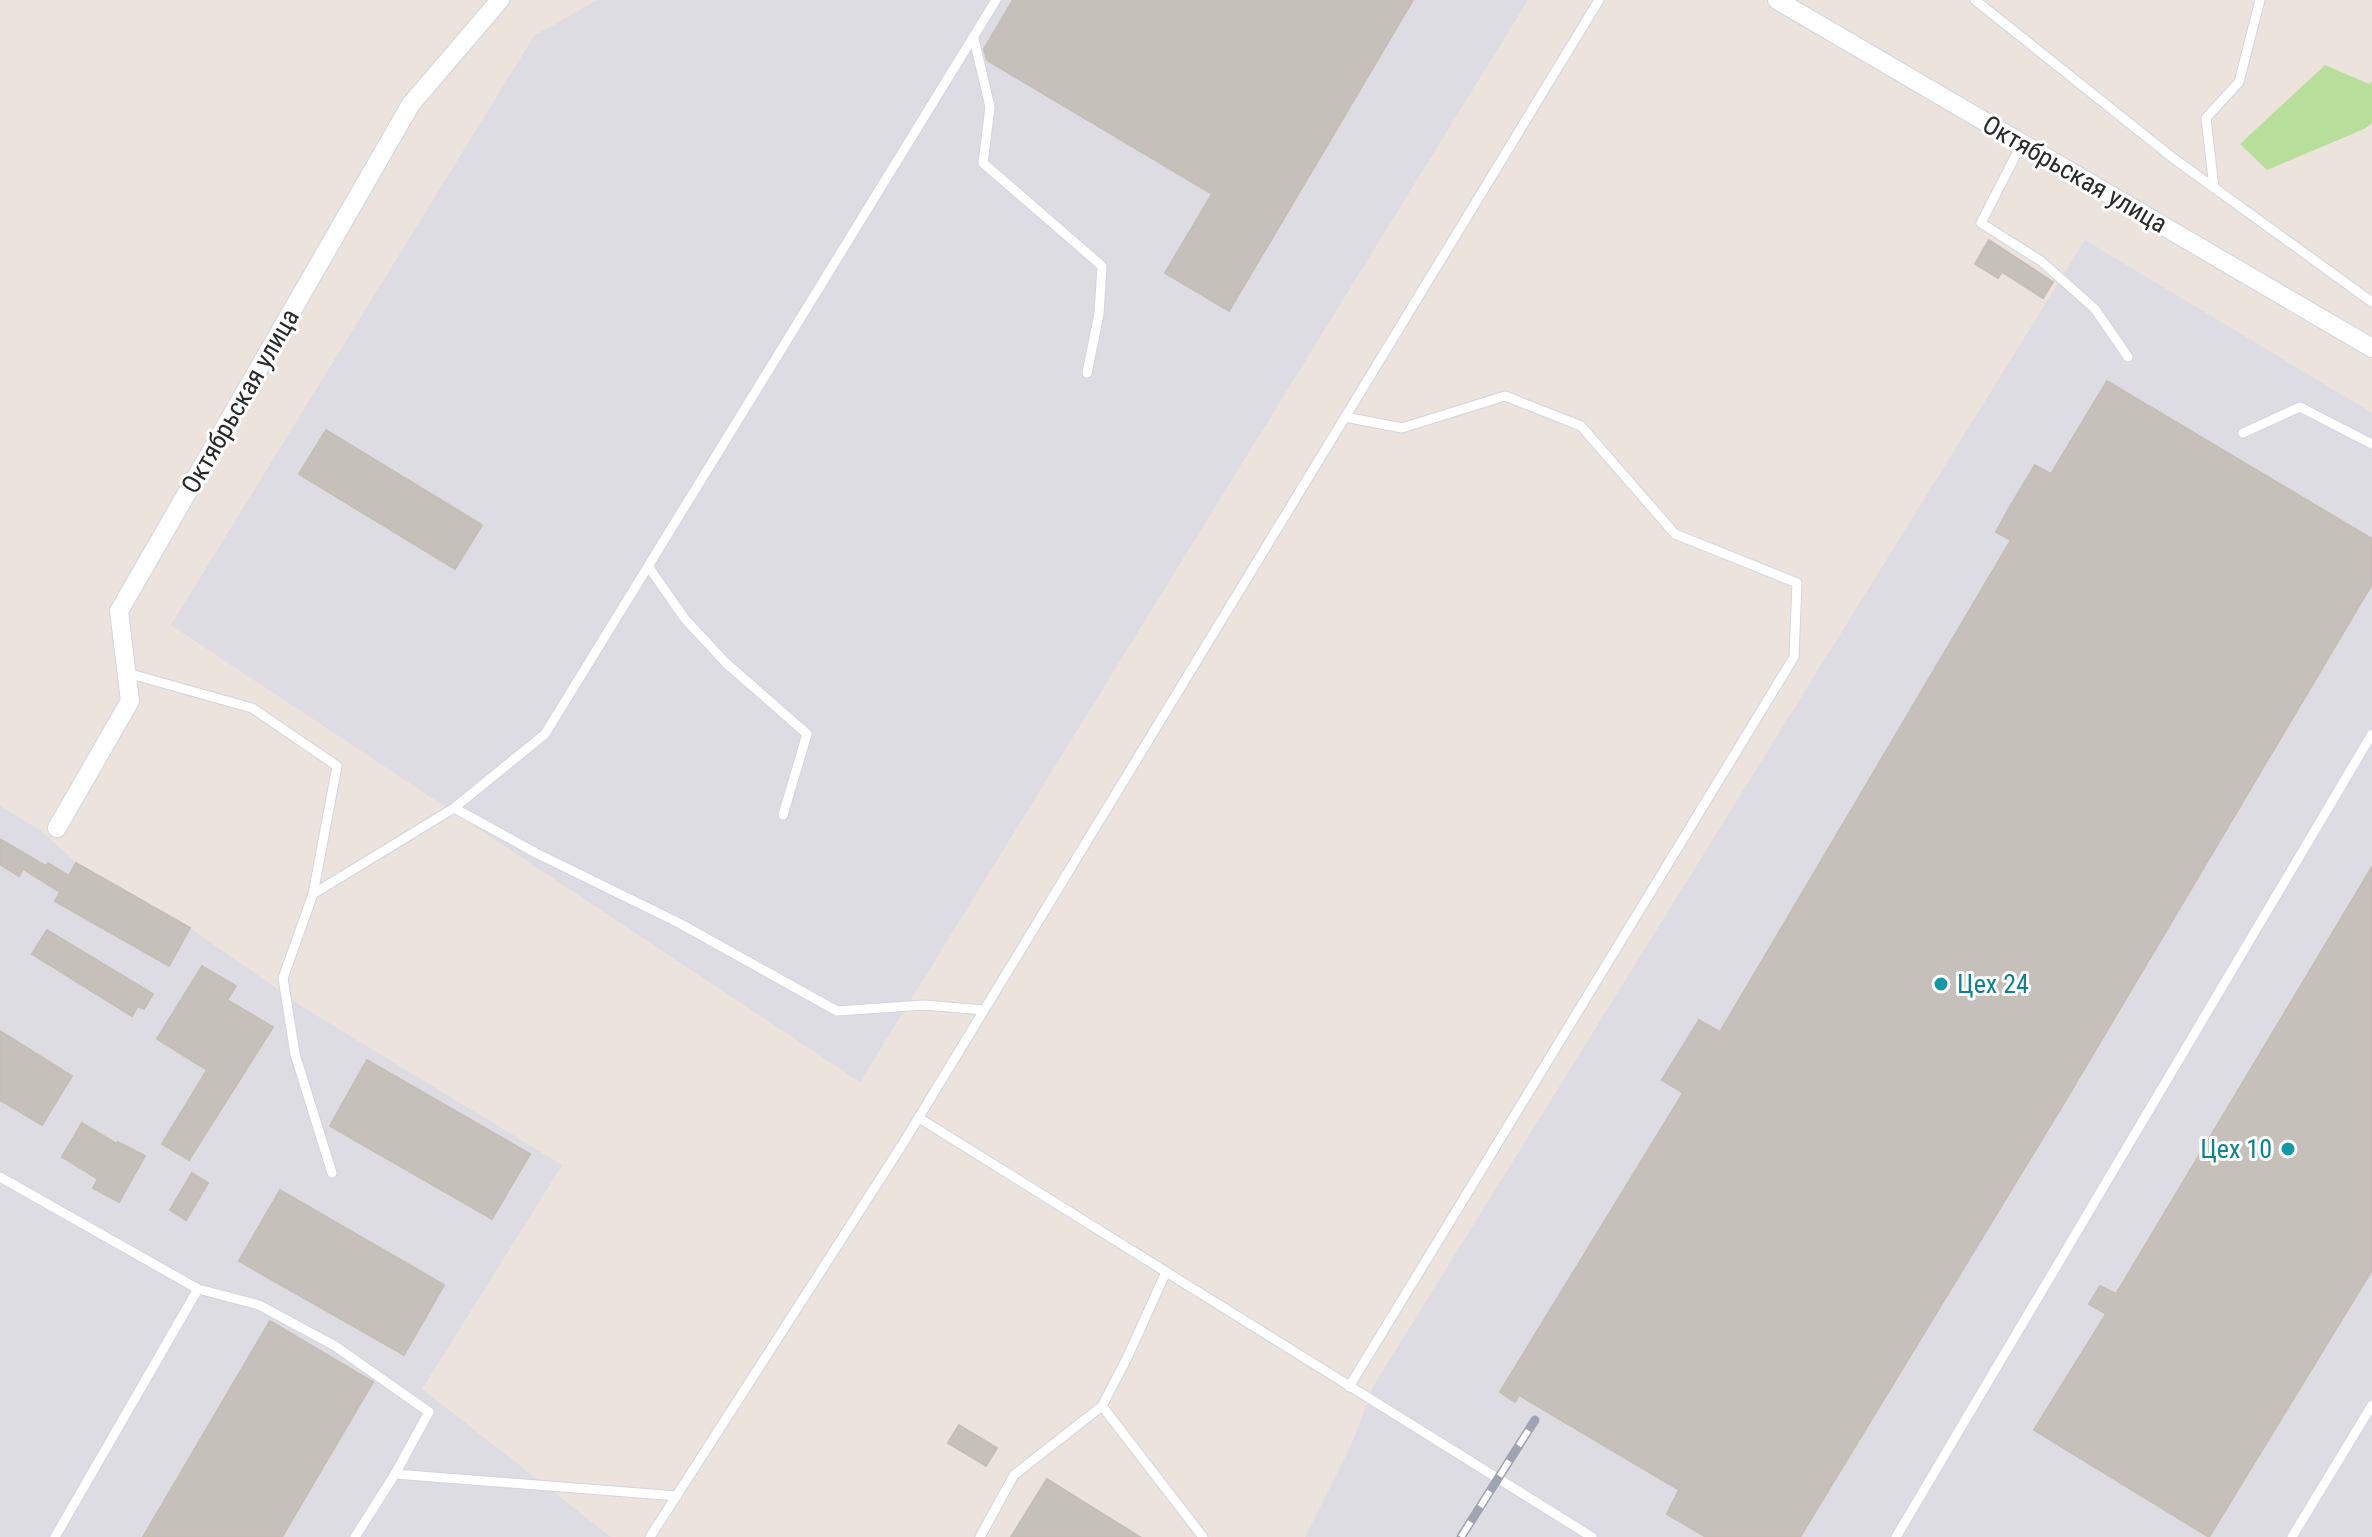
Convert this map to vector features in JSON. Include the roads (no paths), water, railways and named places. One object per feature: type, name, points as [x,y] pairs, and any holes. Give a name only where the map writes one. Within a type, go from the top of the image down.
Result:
[{"type":"street","name":"Октябрьская улица","points":[[57,828],[130,701],[119,611],[411,104],[500,0]]},
{"type":"street","name":"Октябрьская улица","points":[[1777,0],[2372,348]]},
{"type":"lane","points":[[313,894],[454,808],[545,734],[996,0]]},
{"type":"lane","points":[[650,1537],[919,1118],[1599,0]]},
{"type":"lane","points":[[1975,0],[2173,158],[2372,302]]},
{"type":"lane","points":[[2214,188],[2206,118],[2239,82],[2260,0]]},
{"type":"lane","points":[[974,39],[990,107],[983,163],[1102,266],[1099,314],[1087,373]]},
{"type":"lane","points":[[2022,143],[1981,223],[2041,261],[2095,309],[2128,357]]},
{"type":"lane","points":[[1345,417],[1402,428],[1505,396],[1581,426],[1675,534],[1797,583],[1794,657],[1349,1387]]},
{"type":"lane","points":[[2243,433],[2300,407],[2372,444]]},
{"type":"lane","points":[[648,566],[685,619],[726,663],[807,734],[783,815]]},
{"type":"lane","points":[[127,673],[252,708],[337,766],[313,894],[283,978],[295,1054],[332,1173]]},
{"type":"lane","points":[[1896,1537],[2372,734]]},
{"type":"lane","points":[[454,808],[536,853],[679,923],[837,1011],[924,1005],[984,1010]]},
{"type":"lane","points":[[919,1118],[1592,1537]]},
{"type":"lane","points":[[0,1177],[198,1289],[259,1305],[335,1346],[429,1412],[355,1537]]},
{"type":"lane","points":[[980,1537],[1014,1475],[1102,1406],[1166,1272]]},
{"type":"lane","points":[[55,1537],[198,1289]]},
{"type":"lane","points":[[2292,1537],[2372,1405]]},
{"type":"lane","points":[[1102,1406],[1203,1537]]},
{"type":"lane","points":[[395,1474],[677,1496]]},
{"type":"railway","points":[[1461,1537],[1535,1420]]},
{"type":"place","name":"Цех 24","points":[[1941,984]]},
{"type":"place","name":"Цех 10","points":[[2288,1149]]}]
